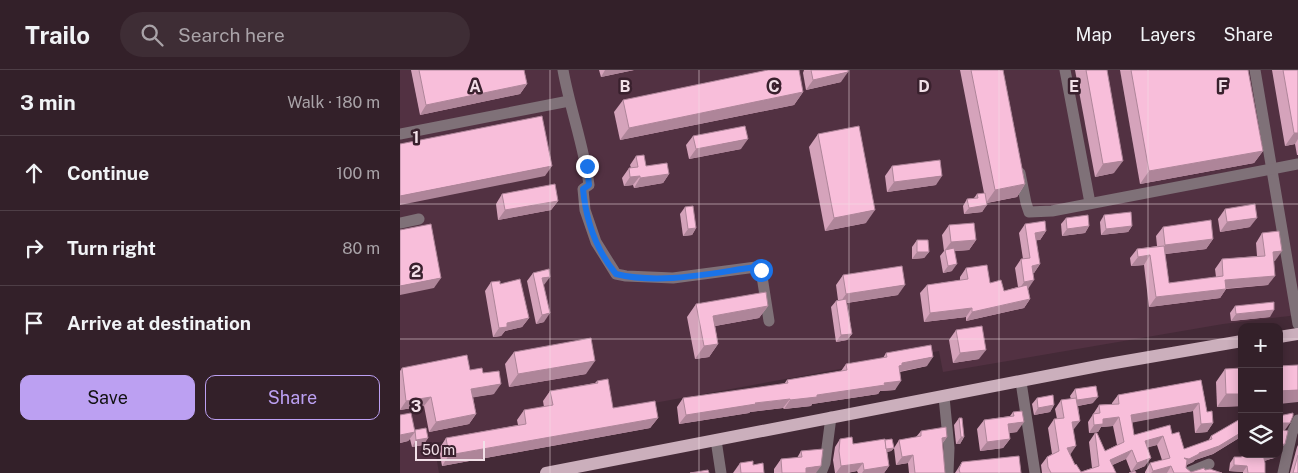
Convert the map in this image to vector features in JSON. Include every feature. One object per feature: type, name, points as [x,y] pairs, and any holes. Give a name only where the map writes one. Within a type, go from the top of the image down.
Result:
[{"type":"main road","points":[[1283,336],[1298,334]]},
{"type":"main road","points":[[546,473],[1103,365],[1238,342]]},
{"type":"street","points":[[563,70],[569,101],[587,166],[589,185],[583,189],[585,210],[596,242],[616,274],[673,278],[756,267],[761,270],[769,321]]},
{"type":"street","points":[[1066,70],[1090,204]]},
{"type":"street","points":[[1255,70],[1295,281],[1298,324]]},
{"type":"street","points":[[400,134],[569,101]]},
{"type":"street","points":[[1019,165],[1029,212],[1052,211],[1298,164]]},
{"type":"street","points":[[400,223],[419,219]]},
{"type":"street","points":[[1021,382],[1035,473]]},
{"type":"street","points":[[944,396],[949,448],[948,473]]},
{"type":"street","points":[[821,473],[825,463],[831,418]]},
{"type":"street","points":[[1283,473],[1292,433],[1298,420]]},
{"type":"street","points":[[716,440],[721,473]]},
{"type":"street","points":[[1187,473],[1209,464]]},
{"type":"shaded area","points":[[400,70],[1298,70],[1298,315],[1223,324],[943,372],[939,351],[434,443],[439,473],[400,473]]},
{"type":"building","points":[[419,70],[524,70],[527,84],[426,105]]},
{"type":"building","points":[[768,70],[799,70],[803,92],[629,128],[623,100]]},
{"type":"building","points":[[811,70],[848,70],[848,72],[813,80]]},
{"type":"building","points":[[971,70],[1003,70],[1025,184],[995,190]]},
{"type":"building","points":[[1086,70],[1107,70],[1123,161],[1103,164]]},
{"type":"building","points":[[1131,70],[1248,70],[1263,151],[1149,171]]},
{"type":"building","points":[[1283,70],[1298,70],[1298,133],[1294,133]]},
{"type":"building","points":[[542,116],[552,166],[400,196],[400,144]]},
{"type":"building","points":[[745,126],[748,139],[696,149],[693,136]]},
{"type":"building","points":[[859,126],[875,210],[834,218],[818,134]]},
{"type":"building","points":[[644,155],[646,166],[667,163],[669,174],[640,178],[640,176],[630,177],[629,168],[638,167],[636,156]]},
{"type":"building","points":[[940,160],[942,176],[894,182],[892,166]]},
{"type":"building","points":[[555,184],[558,201],[505,210],[502,194]]},
{"type":"building","points":[[985,193],[987,205],[969,208],[967,199],[978,198],[977,194]]},
{"type":"building","points":[[1255,204],[1257,218],[1227,222],[1225,209]]},
{"type":"building","points":[[693,206],[696,228],[688,229],[685,207]]},
{"type":"building","points":[[1131,212],[1132,226],[1106,229],[1104,215]]},
{"type":"building","points":[[1088,215],[1089,226],[1067,229],[1066,218]]},
{"type":"building","points":[[1211,220],[1213,239],[1165,245],[1163,227]]},
{"type":"building","points":[[1045,221],[1046,231],[1035,233],[1040,264],[1032,266],[1034,280],[1024,282],[1021,259],[1030,258],[1025,224]]},
{"type":"building","points":[[974,223],[976,240],[951,242],[949,225]]},
{"type":"building","points":[[431,224],[441,278],[400,286],[400,230]]},
{"type":"building","points":[[1279,231],[1282,251],[1273,252],[1275,276],[1225,280],[1226,289],[1156,297],[1150,255],[1138,257],[1137,249],[1164,246],[1169,283],[1223,276],[1222,259],[1265,256],[1262,233]]},
{"type":"building","points":[[917,240],[928,240],[929,252],[917,252]]},
{"type":"building","points":[[954,248],[957,264],[948,266],[945,250]]},
{"type":"building","points":[[987,265],[990,283],[1001,280],[1004,291],[1027,285],[1030,299],[972,312],[972,308],[930,313],[927,285],[968,279],[966,268]]},
{"type":"building","points":[[902,266],[905,285],[846,294],[843,275]]},
{"type":"building","points":[[549,269],[550,277],[542,278],[550,313],[542,315],[533,273]]},
{"type":"building","points":[[520,279],[529,318],[507,323],[507,327],[499,328],[491,282],[500,281],[500,284]]},
{"type":"building","points":[[766,292],[768,306],[713,316],[718,344],[704,346],[696,304]]},
{"type":"building","points":[[846,299],[852,334],[841,335],[836,301]]},
{"type":"building","points":[[1274,302],[1274,310],[1236,314],[1235,306]]},
{"type":"building","points":[[982,326],[986,350],[960,353],[956,330]]},
{"type":"building","points":[[591,338],[595,361],[518,374],[514,352]]},
{"type":"building","points":[[931,345],[933,357],[902,363],[899,366],[901,381],[817,395],[817,397],[755,403],[686,415],[683,398],[788,383],[787,380],[847,370],[846,364],[887,357],[886,353]]},
{"type":"building","points":[[467,355],[470,370],[482,368],[483,373],[499,371],[501,384],[471,389],[476,414],[436,422],[431,397],[406,401],[402,368]]},
{"type":"building","points":[[1298,365],[1298,390],[1283,391],[1283,366]]},
{"type":"building","points":[[1238,368],[1238,394],[1226,394],[1225,369]]},
{"type":"building","points":[[608,379],[613,408],[655,401],[658,418],[449,455],[446,438],[526,424],[524,410],[553,405],[550,391],[598,383],[597,381]]},
{"type":"building","points":[[1201,380],[1207,412],[1212,411],[1213,423],[1201,424],[1199,403],[1131,415],[1134,435],[1170,425],[1172,434],[1179,432],[1184,449],[1212,439],[1211,436],[1238,420],[1238,434],[1219,446],[1199,453],[1189,459],[1184,458],[1187,460],[1186,468],[1191,472],[1204,468],[1205,470],[1210,469],[1222,473],[1174,473],[1171,466],[1153,471],[1150,463],[1170,458],[1163,436],[1145,441],[1151,458],[1137,463],[1132,450],[1110,460],[1116,473],[1051,473],[1047,457],[1059,451],[1054,419],[1064,418],[1061,400],[1076,398],[1080,421],[1072,422],[1076,446],[1067,448],[1075,465],[1081,472],[1099,466],[1095,433],[1097,433],[1105,451],[1124,442],[1119,417],[1103,419],[1103,424],[1094,425],[1093,414],[1100,413],[1099,405],[1119,404],[1118,395]]},
{"type":"building","points":[[1096,386],[1098,397],[1077,400],[1075,389]]},
{"type":"building","points":[[1053,395],[1054,405],[1038,408],[1037,398]]},
{"type":"building","points":[[1022,411],[1024,422],[1008,424],[1010,439],[987,442],[984,420],[1014,416],[1013,412]]},
{"type":"building","points":[[411,413],[415,432],[400,435],[400,415]]},
{"type":"building","points":[[1293,413],[1290,423],[1283,423],[1283,415]]},
{"type":"building","points":[[959,418],[962,418],[964,437],[961,437]]},
{"type":"building","points":[[946,427],[947,437],[942,438],[945,473],[915,473],[913,455],[902,457],[899,440],[921,436],[921,431]]},
{"type":"building","points":[[426,428],[428,438],[416,440],[415,430]]},
{"type":"building","points":[[1283,430],[1288,431],[1285,444],[1283,444]]},
{"type":"building","points":[[852,437],[853,444],[885,439],[889,466],[864,470],[863,463],[841,466],[840,439]]},
{"type":"building","points":[[892,439],[894,448],[886,449],[885,440]]},
{"type":"building","points":[[823,449],[821,466],[806,468],[806,473],[782,473],[781,459],[802,457],[801,451]]},
{"type":"building","points":[[1298,455],[1298,473],[1293,473]]},
{"type":"building","points":[[1019,456],[1021,473],[960,473],[959,469],[962,462]]},
{"type":"building","points":[[1234,457],[1264,458],[1265,473],[1248,473],[1247,466],[1234,465]]},
{"type":"building","points":[[753,461],[753,465],[763,463],[764,473],[741,473],[740,463]]},
{"type":"building","points":[[708,470],[709,473],[690,473]]},
{"type":"route","points":[[587,166],[589,185],[583,189],[585,210],[596,242],[616,274],[673,278],[756,267],[761,270]]}]
